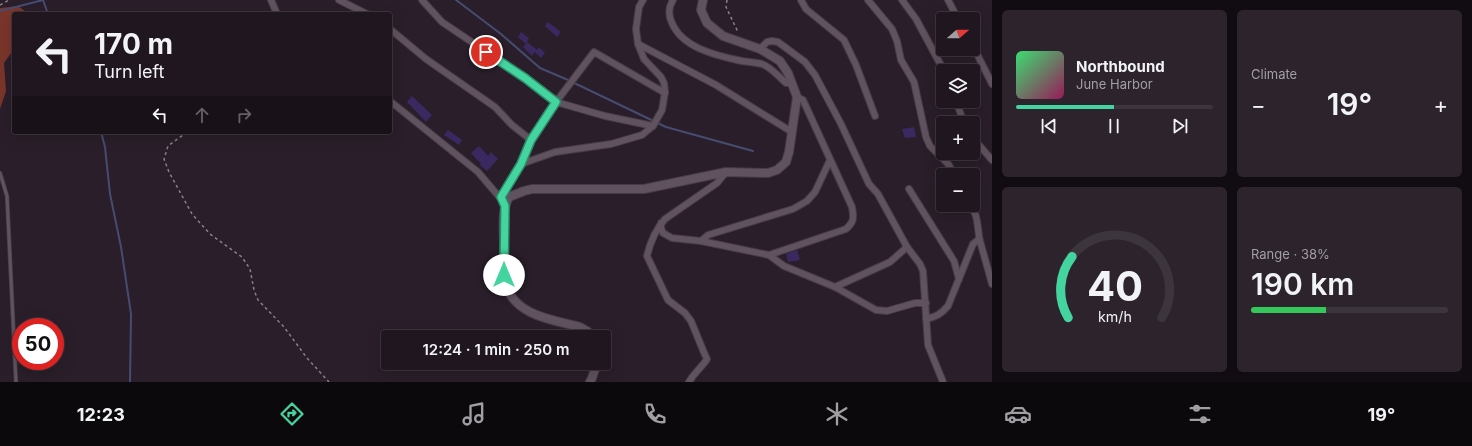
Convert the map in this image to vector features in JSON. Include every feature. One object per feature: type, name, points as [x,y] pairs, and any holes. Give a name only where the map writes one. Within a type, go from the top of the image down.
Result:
[{"type":"main road","points":[[585,330],[580,327],[527,311],[514,300],[506,286],[504,275],[505,206],[509,197],[524,190],[532,189],[644,188],[726,172],[768,173],[777,170],[786,162],[789,152],[797,97],[788,73],[780,61],[760,49],[723,36],[707,23],[701,10],[703,0]]},
{"type":"main road","points":[[590,382],[594,370]]},
{"type":"street","points":[[272,0],[276,12]]},
{"type":"street","points":[[339,0],[363,12]]},
{"type":"street","points":[[422,0],[442,22],[525,78],[556,102],[605,116],[653,126]]},
{"type":"street","points":[[521,164],[555,152],[611,144],[642,135],[653,126],[662,110],[665,93],[664,83],[661,77],[644,59],[638,44],[636,29],[639,7],[643,0]]},
{"type":"street","points":[[673,0],[670,4],[668,16],[674,29],[688,42],[699,49],[737,60],[762,64],[768,67],[786,83],[792,83]]},
{"type":"street","points":[[801,0],[806,9],[844,40],[856,65],[875,116]]},
{"type":"street","points":[[868,0],[892,29],[897,41],[901,60],[914,82],[926,137],[930,146],[950,168]]},
{"type":"street","points":[[902,0],[916,20],[940,64]]},
{"type":"street","points":[[948,0],[954,12]]},
{"type":"street","points":[[392,31],[426,59],[495,108],[512,125],[531,140]]},
{"type":"street","points":[[760,49],[767,42],[778,42],[804,62],[815,75],[841,124],[869,184],[878,194],[907,246],[920,264],[923,271],[928,344],[943,382]]},
{"type":"street","points":[[638,44],[716,85],[792,132]]},
{"type":"street","points":[[501,197],[521,164],[531,140],[556,102],[594,52],[665,93]]},
{"type":"street","points":[[978,56],[992,84]]},
{"type":"street","points":[[769,254],[846,229],[852,224],[854,218],[852,207],[802,100],[797,97]]},
{"type":"street","points":[[392,103],[478,172],[501,197],[505,206]]},
{"type":"street","points":[[980,146],[992,160]]},
{"type":"street","points":[[701,241],[708,235],[793,209],[807,201],[815,192],[830,160]]},
{"type":"street","points":[[690,382],[706,359],[691,321],[685,313],[668,300],[647,256],[652,239],[661,223],[717,183],[726,172]]},
{"type":"street","points":[[909,189],[954,261],[958,278]]},
{"type":"street","points":[[974,212],[978,222],[979,239],[992,284]]},
{"type":"street","points":[[661,223],[663,233],[672,238],[701,241],[769,254],[784,266],[835,287],[876,310],[887,311],[914,303],[926,303]]},
{"type":"street","points":[[926,319],[934,318],[941,314],[948,306],[972,244],[979,239]]},
{"type":"street","points":[[835,287],[890,262],[907,246]]},
{"type":"lane","points":[[0,173],[7,196],[16,382]]},
{"type":"path","points":[[0,5],[9,0]]},
{"type":"path","points":[[727,0],[726,6],[742,43]]},
{"type":"path","points":[[183,134],[168,146],[164,159],[169,172],[192,214],[210,234],[242,257],[250,269],[254,290],[258,300],[284,328],[307,358],[329,382]]},
{"type":"shaded area","points":[[18,6],[26,12],[12,12],[12,52],[4,63],[6,91],[0,109],[0,8]]},
{"type":"building","points":[[548,22],[561,32],[557,37],[545,26]]},
{"type":"building","points":[[521,32],[529,38],[527,42],[537,50],[539,47],[545,53],[541,58],[535,52],[532,56],[523,47],[526,44],[518,37]]},
{"type":"building","points":[[412,96],[432,115],[426,122],[407,102]]},
{"type":"building","points":[[914,127],[916,137],[905,138],[902,129]]},
{"type":"building","points":[[448,130],[462,140],[459,145],[444,135]]},
{"type":"building","points":[[479,146],[488,156],[491,152],[498,159],[487,171],[480,165],[481,164],[471,153]]},
{"type":"building","points":[[797,250],[800,260],[788,262],[786,254]]},
{"type":"waterway","points":[[43,0],[47,12]]},
{"type":"waterway","points":[[0,11],[43,0]]},
{"type":"waterway","points":[[456,0],[501,34],[540,68],[666,127],[753,151]]},
{"type":"waterway","points":[[102,134],[105,147],[110,194],[121,247],[131,314],[130,382]]},
{"type":"route","points":[[486,52],[525,78],[556,102],[531,140],[521,164],[501,197],[505,206],[504,275]]}]
